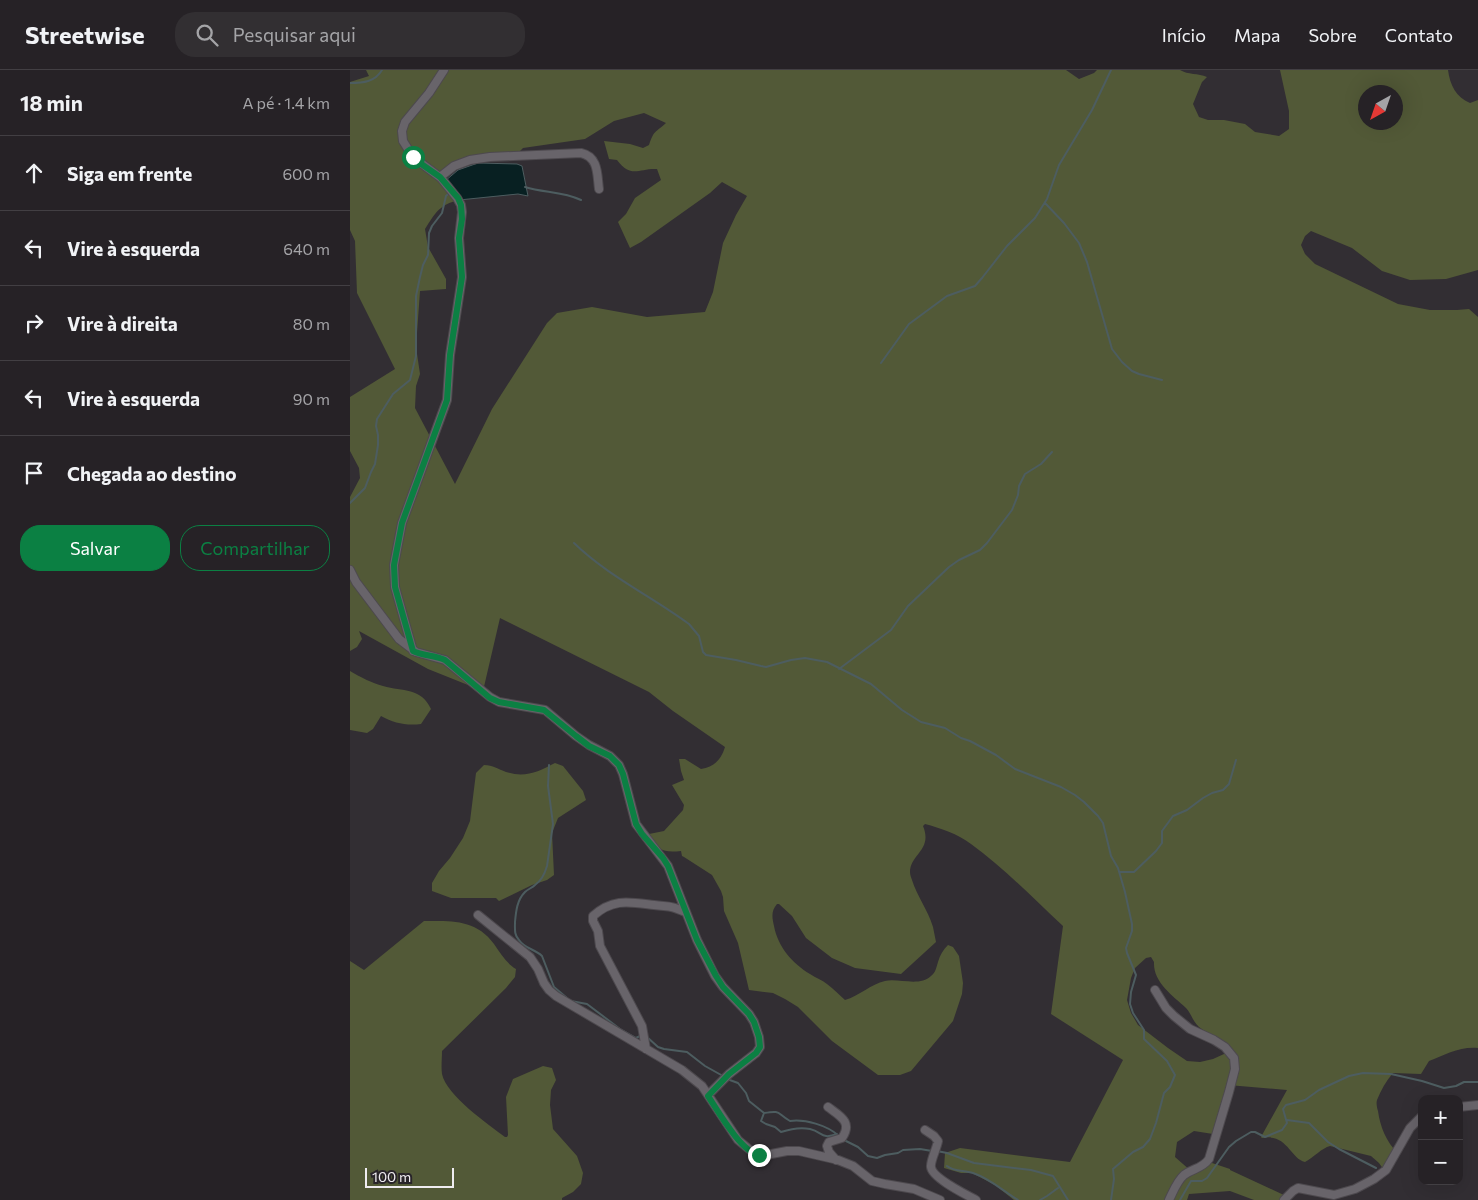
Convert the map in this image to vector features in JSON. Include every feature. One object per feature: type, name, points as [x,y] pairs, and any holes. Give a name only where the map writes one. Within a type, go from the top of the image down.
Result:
[{"type":"street","points":[[413,651],[395,587],[394,565],[402,523],[447,400],[450,355],[462,277],[459,238],[462,219],[461,205],[458,198],[440,177],[413,157],[403,141],[402,130],[405,122],[429,93],[444,70]]},
{"type":"street","points":[[440,177],[454,166],[470,160],[490,157],[581,153],[586,154],[595,162],[600,189]]},
{"type":"street","points":[[350,570],[356,582],[399,639],[413,651],[421,655],[445,660],[484,693],[499,702],[544,710],[583,742],[614,759],[619,765],[636,824],[668,866],[685,912],[712,971],[723,987],[749,1014],[754,1022],[760,1043],[756,1053],[729,1074],[708,1096]]},
{"type":"street","points":[[646,1048],[642,1026],[600,946],[593,916],[611,905],[623,902],[669,906],[685,912]]},
{"type":"street","points":[[478,916],[534,962],[544,983],[556,996],[682,1070],[702,1086],[738,1140],[755,1154],[766,1155],[791,1151],[836,1160],[853,1166],[872,1181],[914,1189],[940,1200]]},
{"type":"street","points":[[1155,990],[1166,1008],[1184,1024],[1225,1047],[1234,1058],[1235,1064],[1229,1092],[1209,1160],[1204,1166],[1185,1174],[1169,1200]]},
{"type":"street","points":[[1463,1107],[1478,1105]]},
{"type":"street","points":[[828,1107],[842,1117],[846,1124],[845,1133],[842,1138],[831,1141],[827,1146],[829,1152],[836,1160]]},
{"type":"street","points":[[1284,1200],[1298,1188],[1334,1195],[1350,1191],[1374,1179],[1386,1170],[1410,1128],[1418,1120]]},
{"type":"street","points":[[925,1130],[938,1140],[931,1166],[932,1170],[947,1184],[976,1200]]},
{"type":"green space","points":[[366,70],[1066,70],[1079,79],[1097,70],[1180,70],[1207,77],[1202,82],[1193,104],[1199,117],[1208,120],[1224,120],[1245,124],[1255,132],[1279,136],[1289,129],[1289,111],[1280,70],[1448,70],[1450,81],[1457,94],[1470,103],[1478,100],[1478,270],[1446,279],[1410,280],[1382,271],[1352,248],[1311,231],[1305,236],[1301,245],[1305,254],[1315,264],[1398,304],[1430,310],[1469,309],[1478,317],[1478,1048],[1459,1050],[1429,1061],[1421,1074],[1393,1073],[1388,1079],[1379,1096],[1377,1106],[1384,1134],[1398,1153],[1386,1173],[1371,1156],[1330,1146],[1305,1162],[1300,1160],[1283,1142],[1270,1137],[1261,1137],[1287,1090],[1228,1085],[1213,1134],[1194,1131],[1177,1142],[1175,1157],[1191,1171],[1209,1162],[1230,1169],[1286,1196],[1282,1200],[1254,1200],[1230,1191],[1189,1194],[1187,1200],[1014,1200],[995,1185],[972,1173],[961,1173],[944,1168],[945,1153],[960,1148],[1070,1162],[1123,1060],[1051,1014],[1063,926],[1007,873],[966,840],[937,827],[925,824],[923,826],[925,841],[913,861],[910,873],[914,886],[931,921],[936,942],[901,974],[855,968],[832,958],[806,938],[792,916],[779,904],[775,907],[772,914],[774,926],[782,948],[797,965],[827,984],[845,1000],[885,981],[915,982],[926,979],[936,970],[941,955],[948,945],[953,947],[959,956],[963,983],[962,994],[953,1021],[911,1071],[900,1075],[878,1075],[832,1041],[798,1007],[773,993],[749,990],[738,943],[724,911],[721,891],[712,875],[682,856],[681,851],[662,850],[648,836],[649,834],[664,831],[683,810],[684,805],[672,785],[684,780],[679,759],[685,759],[701,769],[710,767],[721,756],[725,747],[649,692],[500,618],[483,691],[428,669],[359,631],[362,639],[357,647],[350,651],[350,497],[360,478],[359,468],[350,451],[350,397],[395,369],[357,293],[355,241],[350,230],[350,82],[369,76]],"holes":[[[644,113],[666,123],[657,130],[649,145],[643,148],[630,144],[604,141],[609,159],[617,160],[622,166],[631,171],[657,169],[661,180],[635,198],[626,214],[618,222],[630,248],[710,193],[722,182],[747,196],[723,243],[713,292],[705,312],[647,317],[592,307],[557,313],[547,323],[492,409],[455,484],[415,408],[416,386],[420,374],[416,347],[420,291],[446,289],[446,279],[428,247],[425,229],[442,207],[459,200],[441,172],[472,159],[514,157],[523,148],[585,139],[614,121]],[[1151,957],[1160,982],[1188,1010],[1199,1027],[1223,1045],[1225,1049],[1224,1054],[1200,1062],[1187,1061],[1138,1025],[1131,1013],[1127,1000],[1131,978],[1135,968],[1146,958]]]},
{"type":"green space","points":[[350,671],[379,685],[417,694],[427,702],[431,709],[421,724],[410,725],[400,723],[381,716],[373,729],[367,733],[350,730]]},
{"type":"green space","points":[[555,763],[563,766],[583,791],[586,800],[558,818],[552,833],[554,875],[547,880],[499,901],[496,898],[451,898],[432,891],[432,883],[463,838],[470,821],[476,773],[484,765],[493,766],[513,774],[525,774]]},
{"type":"green space","points":[[424,921],[462,923],[479,930],[494,944],[506,961],[516,969],[515,977],[506,988],[442,1051],[442,1074],[445,1082],[459,1100],[507,1137],[506,1097],[513,1079],[543,1066],[552,1068],[556,1080],[551,1090],[550,1105],[553,1129],[577,1156],[583,1173],[581,1184],[573,1192],[562,1198],[562,1200],[350,1200],[350,961],[364,970]]},
{"type":"water","points":[[478,163],[517,164],[522,166],[528,196],[518,194],[459,200],[445,181],[458,170]]},
{"type":"waterway","points":[[350,83],[364,82],[372,79],[382,70]]},
{"type":"waterway","points":[[881,363],[909,324],[947,296],[975,286],[1007,246],[1035,218],[1047,199],[1059,165],[1092,110],[1111,70]]},
{"type":"waterway","points":[[525,187],[567,195],[581,200]]},
{"type":"waterway","points":[[350,503],[365,488],[375,464],[378,445],[377,419],[393,394],[410,380],[416,356],[416,296],[423,265],[428,255],[429,233],[442,213],[446,196],[450,192]]},
{"type":"waterway","points":[[1045,203],[1064,223],[1079,243],[1087,262],[1112,349],[1132,371],[1162,380]]},
{"type":"waterway","points":[[839,669],[891,630],[908,606],[949,567],[980,550],[987,543],[1012,510],[1018,495],[1019,486],[1025,474],[1041,464],[1052,452]]},
{"type":"waterway","points":[[574,543],[615,576],[689,624],[699,636],[703,652],[706,655],[766,667],[805,658],[827,662],[871,684],[902,710],[921,722],[945,728],[996,755],[1015,769],[1061,787],[1084,802],[1098,816],[1103,823],[1111,856],[1118,868],[1132,924],[1132,931],[1126,948],[1136,975],[1130,1004],[1133,1013],[1144,1030],[1144,1039],[1167,1061],[1175,1075],[1170,1087],[1164,1093],[1150,1139],[1143,1147],[1133,1152],[1113,1169],[1114,1179],[1111,1200]]},
{"type":"waterway","points":[[1119,872],[1134,872],[1156,851],[1162,843],[1162,831],[1173,816],[1187,810],[1212,793],[1223,790],[1229,784],[1236,760]]},
{"type":"waterway","points":[[549,765],[548,786],[553,824],[547,866],[539,881],[525,892],[520,899],[516,910],[515,929],[516,936],[521,943],[542,956],[554,987],[567,998]]},
{"type":"waterway","points":[[571,1001],[587,1004],[620,1029],[636,1038],[640,1036]]},
{"type":"waterway","points":[[647,1037],[658,1047],[687,1052],[705,1066],[723,1076]]},
{"type":"waterway","points":[[1180,1200],[1191,1181],[1202,1181],[1207,1178],[1229,1147],[1236,1141],[1251,1132],[1265,1137],[1282,1130],[1287,1123],[1283,1109],[1286,1105],[1305,1100],[1319,1090],[1349,1076],[1363,1073],[1391,1074],[1444,1088],[1456,1086],[1464,1082],[1478,1082]]},
{"type":"waterway","points":[[727,1079],[738,1083],[746,1093],[749,1101],[764,1113]]},
{"type":"waterway","points":[[764,1113],[776,1112],[790,1121],[816,1124],[839,1136]]},
{"type":"waterway","points":[[764,1113],[761,1121],[781,1132],[803,1128],[814,1130],[825,1136],[837,1134]]},
{"type":"waterway","points":[[1287,1120],[1309,1123],[1328,1142],[1376,1168]]},
{"type":"waterway","points":[[842,1139],[858,1147],[868,1156],[877,1158],[903,1150],[920,1149],[932,1151]]},
{"type":"waterway","points":[[937,1151],[974,1163],[1031,1170],[1053,1176],[1068,1200]]},
{"type":"waterway","points":[[947,1166],[979,1176],[1018,1200]]},
{"type":"waterway","points":[[1040,1200],[1058,1188]]},
{"type":"route","points":[[413,157],[440,177],[458,198],[462,212],[459,232],[462,277],[450,355],[447,400],[409,501],[398,536],[394,565],[395,587],[413,651],[421,655],[434,656],[445,660],[490,698],[499,702],[544,710],[554,716],[589,746],[610,756],[619,765],[636,824],[668,866],[685,912],[709,966],[723,987],[749,1014],[754,1022],[760,1047],[752,1057],[729,1074],[708,1096],[738,1140],[750,1151],[759,1155]]}]
